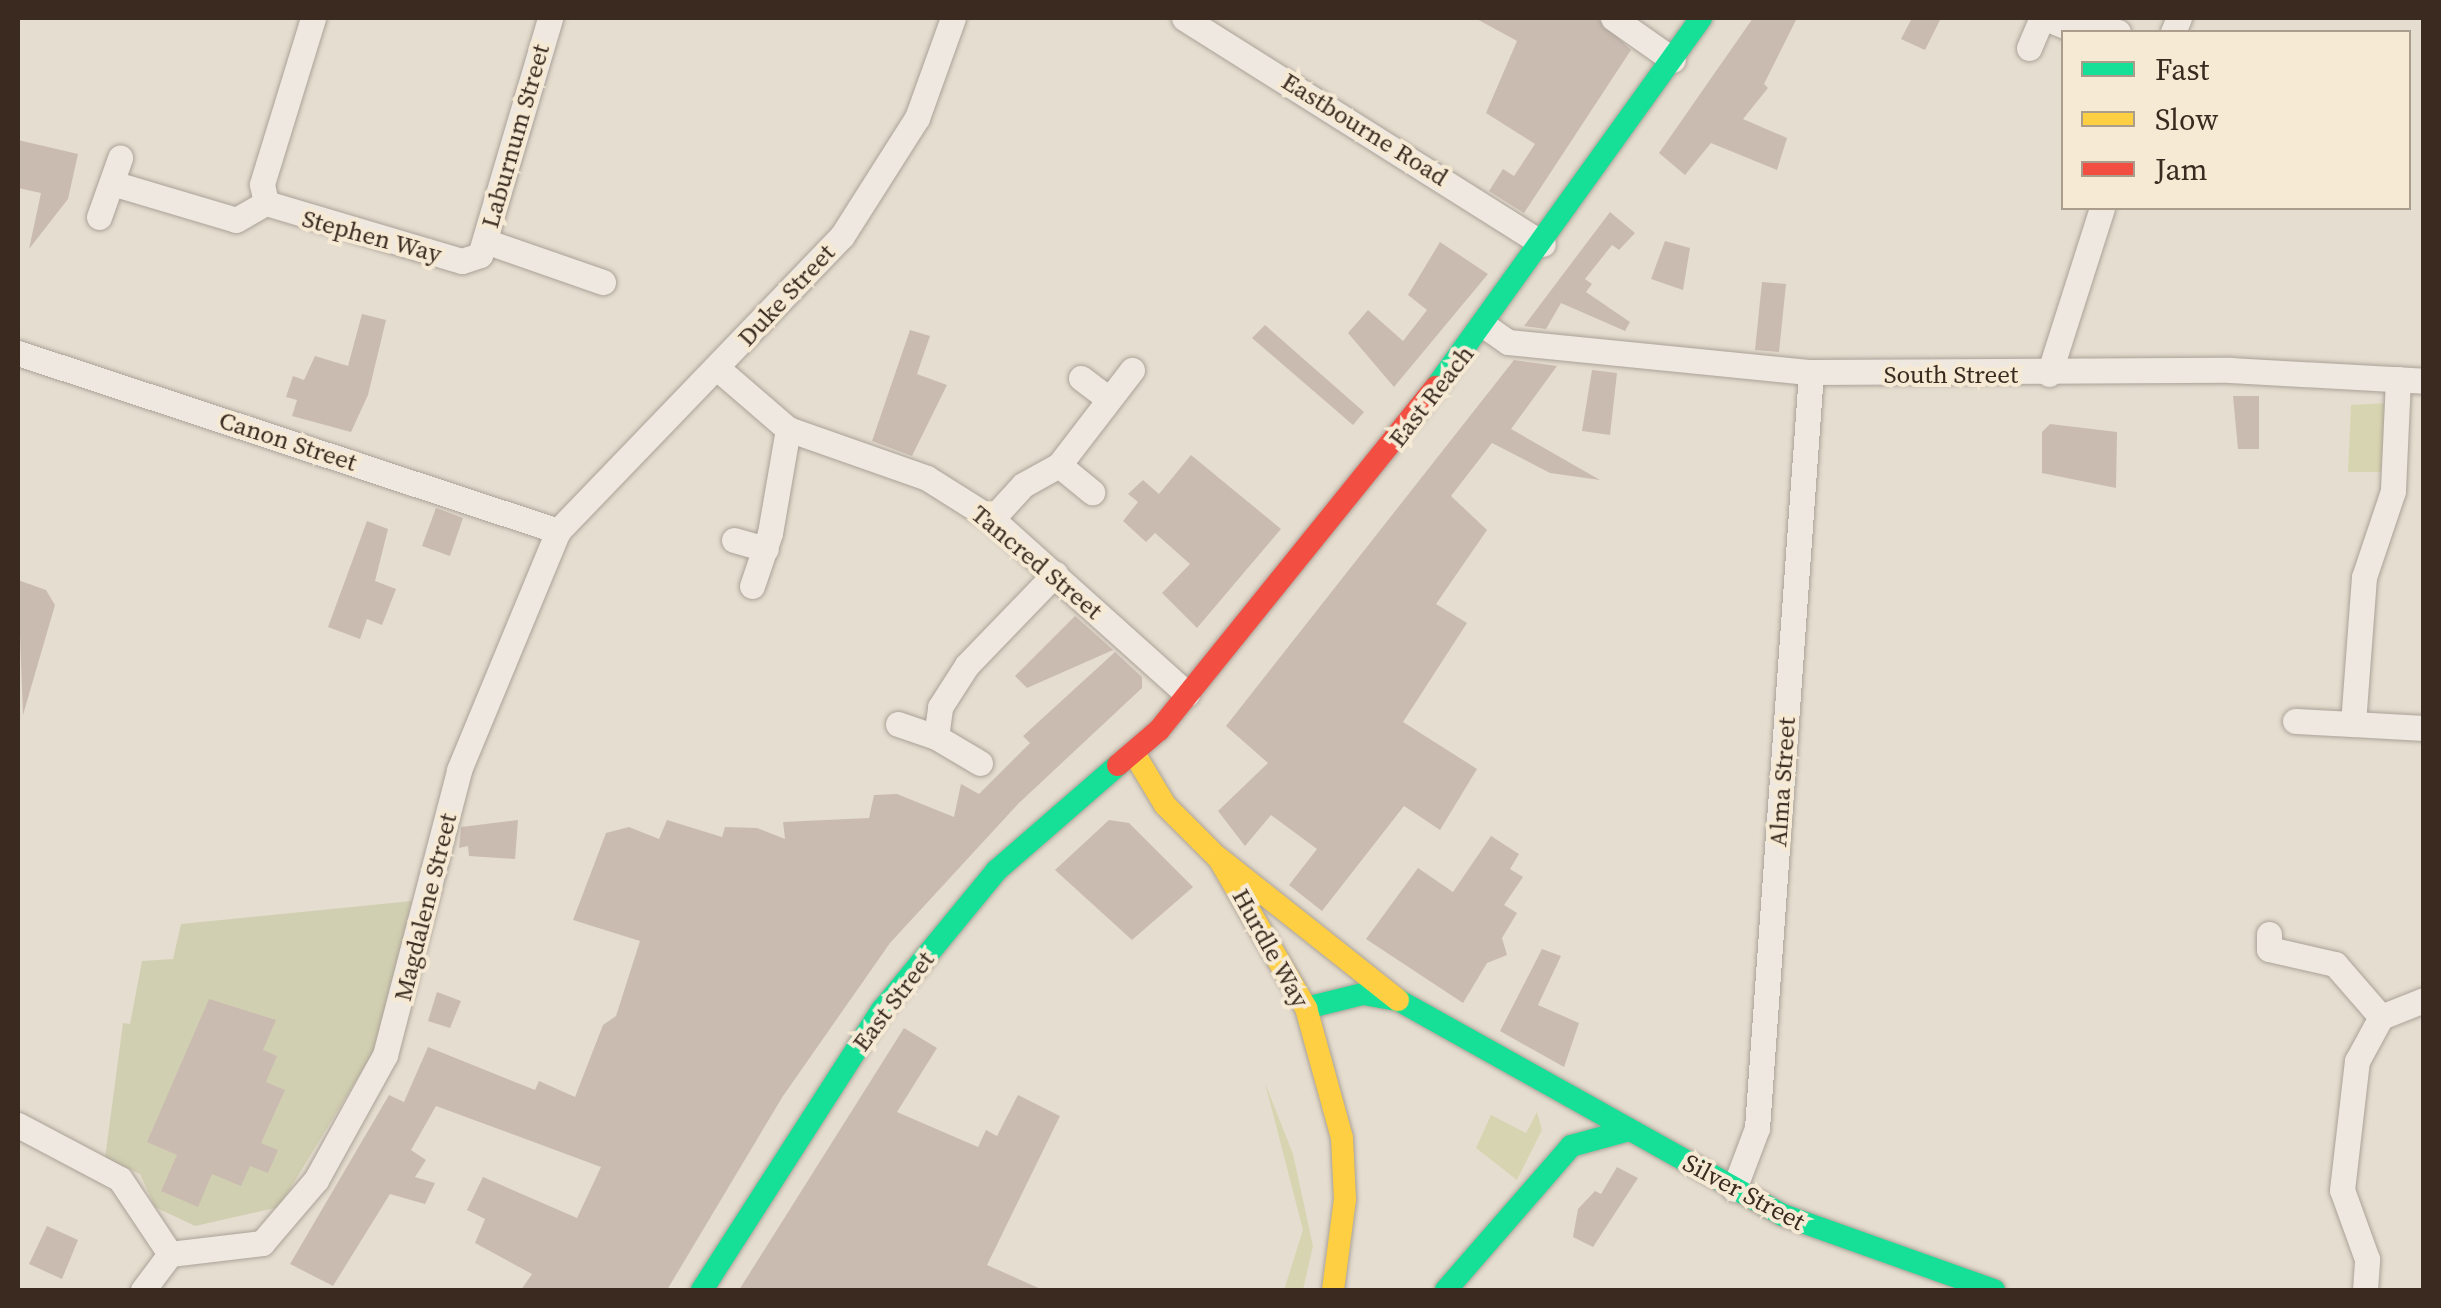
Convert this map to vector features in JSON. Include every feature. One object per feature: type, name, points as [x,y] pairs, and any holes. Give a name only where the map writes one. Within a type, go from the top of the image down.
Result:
[{"type":"main road","name":"East Reach","points":[[1134,755],[1485,326],[1701,18]]},
{"type":"main road","name":"Hurdle Way","points":[[1134,755],[1164,805],[1219,859],[1306,1008],[1342,1138],[1345,1199],[1332,1290]]},
{"type":"main road","name":"East Street","points":[[702,1290],[835,1079],[941,936],[1046,822],[1134,755]]},
{"type":"main road","points":[[1219,859],[1398,1000]]},
{"type":"main road","name":"Silver Street","points":[[1306,1008],[1364,994],[1398,1000],[1560,1094],[1828,1236],[1994,1290]]},
{"type":"main road","points":[[1560,1094],[1571,1146]]},
{"type":"main road","points":[[1446,1290],[1571,1146],[1629,1130]]},
{"type":"street","points":[[100,217],[116,170],[236,220],[266,203],[262,184],[314,18]]},
{"type":"street","name":"Laburnum Street","points":[[482,248],[550,18]]},
{"type":"street","name":"Duke Street","points":[[558,531],[842,236],[917,118],[953,18]]},
{"type":"street","name":"Eastbourne Road","points":[[1184,18],[1543,244]]},
{"type":"street","points":[[1614,18],[1673,60]]},
{"type":"street","points":[[2029,48],[2044,18],[2074,30]]},
{"type":"street","name":"Stephen Way","points":[[266,203],[462,261],[482,248],[602,282]]},
{"type":"street","points":[[2049,374],[2101,210]]},
{"type":"street","name":"South Street","points":[[1485,326],[1508,342],[1811,372],[2049,374],[2230,370],[2411,380]]},
{"type":"street","name":"Canon Street","points":[[18,353],[558,531]]},
{"type":"street","name":"Tancred Street","points":[[717,368],[788,428],[927,478],[992,519],[1187,694]]},
{"type":"street","points":[[992,519],[1023,485],[1059,465],[1132,370]]},
{"type":"street","name":"Alma Street","points":[[1734,1188],[1757,1128],[1811,372]]},
{"type":"street","points":[[1081,378],[1108,398]]},
{"type":"street","points":[[2353,724],[2364,577],[2393,492],[2411,380]]},
{"type":"street","points":[[752,586],[766,549],[788,428]]},
{"type":"street","points":[[1059,465],[1092,492]]},
{"type":"street","name":"Magdalene Street","points":[[170,1254],[243,1250],[278,1231],[300,1204],[385,1055],[464,753],[558,531]]},
{"type":"street","points":[[734,540],[766,549]]},
{"type":"street","points":[[936,737],[954,683],[1054,574]]},
{"type":"street","points":[[2295,721],[2424,728]]},
{"type":"street","points":[[898,724],[936,737],[980,763]]},
{"type":"street","points":[[2270,934],[2269,948],[2334,964],[2381,1018]]},
{"type":"street","points":[[2366,1290],[2367,1259],[2342,1190],[2357,1061],[2381,1018],[2424,1000]]},
{"type":"street","points":[[18,1125],[120,1179],[170,1254],[143,1290]]},
{"type":"shaded area","points":[[2387,403],[2381,472],[2348,472],[2351,405]]},
{"type":"shaded area","points":[[412,901],[377,1046],[279,1207],[195,1226],[155,1207],[140,1174],[105,1158],[123,1023],[130,1024],[142,961],[173,959],[181,924]]},
{"type":"shaded area","points":[[1265,1083],[1293,1154],[1313,1246],[1303,1290],[1284,1290],[1303,1230]]},
{"type":"shaded area","points":[[1537,1112],[1542,1130],[1517,1180],[1476,1148],[1491,1115],[1526,1133]]},
{"type":"building","points":[[1475,18],[1597,18],[1631,50],[1524,213],[1489,191],[1503,169],[1514,176],[1535,144],[1486,113],[1517,41]]},
{"type":"building","points":[[1753,18],[1797,18],[1764,84],[1768,88],[1743,119],[1787,138],[1777,170],[1711,143],[1685,175],[1659,153]]},
{"type":"building","points":[[1912,18],[1941,18],[1925,50],[1901,39]]},
{"type":"building","points":[[18,140],[78,154],[68,199],[29,249],[41,193],[18,188]]},
{"type":"building","points":[[1610,212],[1635,233],[1619,250],[1612,245],[1585,279],[1592,284],[1586,292],[1630,322],[1625,331],[1561,303],[1546,329],[1524,326]]},
{"type":"building","points":[[1665,241],[1690,248],[1683,290],[1651,279]]},
{"type":"building","points":[[1440,242],[1488,274],[1394,387],[1348,333],[1368,310],[1403,341],[1427,310],[1408,295]]},
{"type":"building","points":[[1762,282],[1786,284],[1779,352],[1755,350]]},
{"type":"building","points":[[362,314],[386,320],[368,395],[351,432],[292,416],[297,400],[286,397],[293,376],[304,380],[315,356],[348,366]]},
{"type":"building","points":[[1265,325],[1364,412],[1353,425],[1252,338]]},
{"type":"building","points":[[910,330],[930,336],[917,374],[947,385],[912,456],[872,441]]},
{"type":"building","points":[[1514,360],[1557,366],[1511,429],[1600,480],[1550,473],[1492,443],[1451,496],[1487,530],[1436,604],[1467,623],[1403,722],[1477,769],[1440,830],[1404,806],[1322,911],[1289,885],[1317,849],[1271,815],[1245,846],[1218,811],[1268,763],[1226,726]]},
{"type":"building","points":[[1592,370],[1617,373],[1610,435],[1582,431]]},
{"type":"building","points":[[2233,396],[2259,396],[2259,449],[2238,449]]},
{"type":"building","points":[[2050,424],[2117,432],[2116,488],[2042,473],[2042,432]]},
{"type":"building","points":[[1191,455],[1281,529],[1197,628],[1162,593],[1190,564],[1155,533],[1146,542],[1123,521],[1138,502],[1128,494],[1143,480],[1159,494]]},
{"type":"building","points":[[436,508],[463,518],[450,556],[422,546]]},
{"type":"building","points":[[367,521],[388,529],[375,581],[396,589],[382,625],[367,619],[360,639],[328,627]]},
{"type":"building","points":[[18,580],[46,590],[55,605],[23,715]]},
{"type":"building","points":[[1075,616],[1113,650],[1027,688],[1015,676]]},
{"type":"building","points":[[1115,652],[1142,677],[1142,688],[1019,803],[890,943],[783,1096],[667,1290],[521,1290],[532,1274],[475,1243],[485,1219],[467,1210],[483,1177],[577,1218],[601,1167],[436,1106],[411,1150],[426,1160],[415,1177],[435,1183],[425,1204],[390,1194],[333,1286],[290,1264],[389,1095],[404,1102],[428,1047],[535,1090],[539,1081],[575,1097],[603,1025],[616,1016],[640,941],[573,920],[606,833],[629,827],[659,839],[667,820],[722,837],[725,827],[757,828],[785,839],[783,822],[869,818],[874,795],[897,794],[954,817],[961,784],[979,794],[1030,743],[1023,736]]},
{"type":"building","points":[[518,820],[515,859],[469,856],[468,846],[459,848],[461,827]]},
{"type":"building","points":[[1109,820],[1129,823],[1193,887],[1132,940],[1055,870]]},
{"type":"building","points":[[1491,836],[1519,854],[1510,869],[1523,877],[1504,905],[1517,913],[1502,938],[1507,955],[1487,963],[1463,1003],[1366,939],[1418,868],[1453,892]]},
{"type":"building","points":[[1542,949],[1561,956],[1538,1005],[1579,1023],[1564,1067],[1500,1031]]},
{"type":"building","points":[[437,992],[461,1001],[450,1028],[428,1021]]},
{"type":"building","points":[[209,999],[276,1020],[263,1050],[277,1056],[266,1082],[285,1090],[261,1143],[278,1150],[268,1173],[250,1166],[241,1186],[212,1174],[198,1207],[161,1191],[177,1155],[147,1142]]},
{"type":"building","points":[[904,1028],[937,1048],[897,1112],[978,1147],[986,1130],[997,1136],[1018,1095],[1060,1116],[987,1265],[1043,1290],[739,1290]]},
{"type":"building","points":[[1617,1167],[1638,1178],[1593,1247],[1573,1237],[1578,1209],[1595,1191],[1601,1194]]},
{"type":"building","points":[[47,1226],[78,1240],[62,1279],[29,1264]]},
{"type":"traffic: fast","points":[[1436,387],[1701,18]]},
{"type":"traffic: fast","points":[[702,1290],[882,1010],[996,871],[1118,765]]},
{"type":"traffic: fast","points":[[1306,1008],[1363,994],[1398,1000],[1783,1215],[1994,1290]]},
{"type":"traffic: fast","points":[[1446,1290],[1571,1146],[1629,1130]]},
{"type":"traffic: slow","points":[[1135,755],[1165,805],[1219,859],[1306,1008],[1342,1138],[1345,1199],[1333,1290]]},
{"type":"traffic: slow","points":[[1220,859],[1398,1000]]},
{"type":"traffic: jam","points":[[1118,765],[1159,730],[1436,387]]}]
